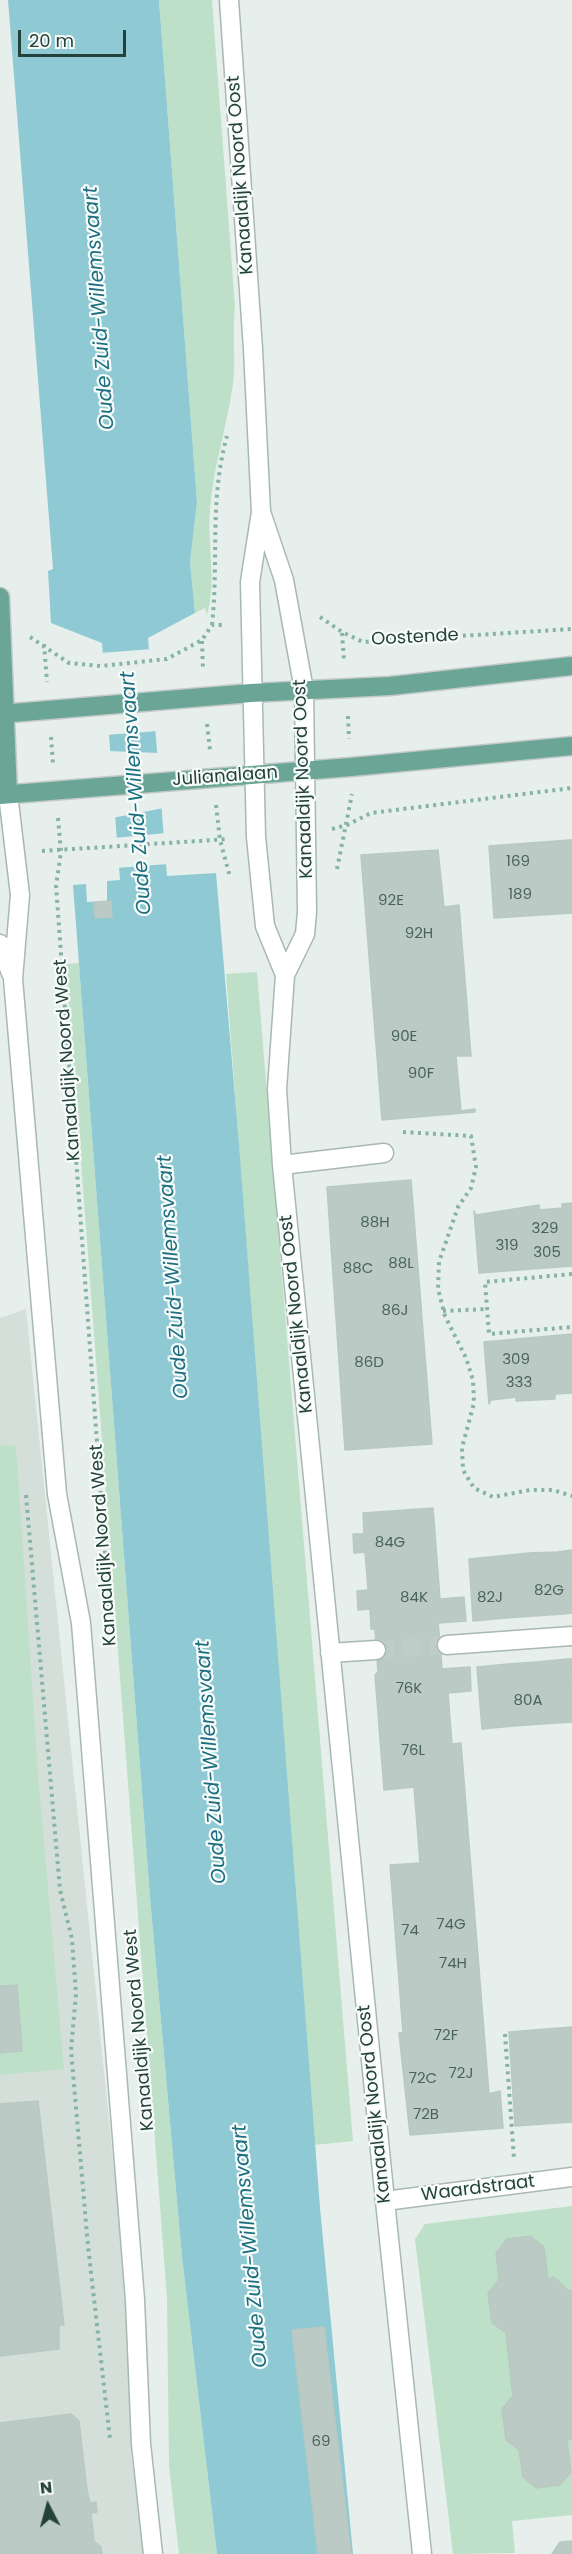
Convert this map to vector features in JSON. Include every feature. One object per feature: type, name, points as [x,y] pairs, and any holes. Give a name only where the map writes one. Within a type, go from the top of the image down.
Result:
[{"type":"main road","name":"Kanaaldijk Noord West","points":[[0,597],[4,794]]},
{"type":"main road","points":[[2,714],[251,693],[390,686],[572,666]]},
{"type":"main road","points":[[306,771],[572,746]]},
{"type":"main road","name":"Julianalaan","points":[[4,794],[306,771]]},
{"type":"street","name":"Kanaaldijk Noord Oost","points":[[229,0],[253,350],[261,512],[250,582],[253,774],[265,926],[285,975]]},
{"type":"street","name":"Kanaaldijk Noord Oost","points":[[261,512],[284,580],[304,690],[305,933],[285,975],[277,1089],[282,1165],[422,2554]]},
{"type":"street","name":"Kanaaldijk Noord West","points":[[4,794],[20,895],[13,979],[57,1494],[81,1623],[135,2300],[141,2444],[153,2554]]},
{"type":"street","name":"Kanaaldijk Noord West","points":[[0,944],[13,979]]},
{"type":"street","points":[[282,1165],[384,1153]]},
{"type":"street","points":[[447,1645],[572,1636]]},
{"type":"street","points":[[330,1653],[376,1650]]},
{"type":"street","name":"Waardstraat","points":[[385,2201],[572,2177]]},
{"type":"path","points":[[228,435],[215,491],[216,598],[212,625],[202,640],[205,697],[220,840],[231,883]]},
{"type":"path","name":"Oostende","points":[[293,621],[323,617],[342,632],[363,642],[572,629]]},
{"type":"path","points":[[212,625],[249,623]]},
{"type":"path","name":"Kanaaldijk Noord West","points":[[109,1618],[57,898],[61,852],[44,644],[69,663],[101,666],[153,662],[184,652],[202,640]]},
{"type":"path","points":[[371,813],[572,788]]},
{"type":"path","points":[[72,851],[220,840]]},
{"type":"path","points":[[393,1132],[471,1136],[476,1167],[471,1188],[458,1207],[439,1262],[438,1289],[443,1311],[466,1358],[473,1380],[474,1403],[462,1448],[463,1470],[474,1488],[493,1497],[530,1490],[553,1490],[572,1496]]},
{"type":"path","points":[[572,1274],[484,1282],[489,1334],[572,1327]]},
{"type":"path","points":[[443,1311],[487,1309]]},
{"type":"path","points":[[26,1494],[60,1890],[72,1939],[76,1994],[71,2050],[88,2246],[111,2442]]},
{"type":"path","points":[[505,2034],[512,2141]]},
{"type":"shaded area","points":[[26,1309],[128,2306],[131,2456],[146,2554],[0,2554],[0,1318]]},
{"type":"green space","points":[[159,0],[212,0],[235,306],[233,384],[214,478],[210,510],[212,576],[207,615],[205,608],[195,613],[190,562],[197,502]]},
{"type":"green space","points":[[79,963],[150,1897],[182,2257],[217,2554],[179,2554],[169,2466],[167,2299],[66,964]]},
{"type":"green space","points":[[257,972],[353,2141],[314,2145],[226,974]]},
{"type":"green space","points":[[0,1445],[16,1446],[38,1774],[64,2069],[0,2075]]},
{"type":"green space","points":[[572,2206],[572,2290],[568,2291],[554,2278],[548,2279],[544,2247],[507,2239],[496,2252],[499,2280],[488,2293],[492,2323],[506,2333],[513,2396],[502,2409],[506,2439],[519,2450],[523,2477],[536,2488],[571,2472],[567,2440],[572,2439],[572,2515],[512,2521],[515,2553],[453,2554],[415,2239],[425,2224]]},
{"type":"water","name":"Oude Zuid-Willemsvaart","points":[[8,0],[159,0],[197,502],[190,562],[195,613],[148,638],[167,876],[216,873],[239,1144],[320,2208],[353,2554],[217,2554],[182,2257],[150,1897],[73,885],[86,884],[87,902],[107,901],[107,881],[120,880],[102,643],[51,623],[48,571],[53,569]]},
{"type":"pier","points":[[152,649],[158,731],[106,735],[100,653]]},
{"type":"pier","points":[[107,751],[160,753],[164,808],[112,818]]},
{"type":"pier","points":[[166,833],[168,864],[116,868],[114,838]]},
{"type":"building","points":[[572,840],[572,913],[494,918],[489,846]]},
{"type":"building","points":[[438,850],[444,907],[459,905],[471,1056],[456,1056],[461,1111],[475,1109],[475,1112],[382,1120],[361,855]]},
{"type":"building","points":[[111,901],[112,917],[95,918],[94,902]]},
{"type":"building","points":[[411,1180],[432,1444],[345,1450],[327,1187]]},
{"type":"building","points":[[572,1203],[572,1266],[479,1273],[474,1211],[476,1215],[539,1205],[540,1210],[562,1208],[562,1204]]},
{"type":"building","points":[[572,1334],[572,1393],[555,1394],[555,1399],[516,1401],[516,1397],[491,1400],[489,1404],[484,1342]]},
{"type":"building","points":[[433,1508],[440,1599],[464,1597],[466,1621],[438,1623],[442,1669],[470,1667],[471,1691],[448,1693],[452,1744],[461,1743],[489,2094],[500,2091],[503,2128],[410,2135],[399,2033],[403,2033],[390,1865],[420,1863],[414,1787],[384,1790],[375,1675],[378,1672],[375,1629],[371,1629],[370,1609],[358,1610],[357,1591],[368,1590],[365,1552],[354,1553],[353,1534],[364,1534],[363,1513]]},
{"type":"building","points":[[572,1550],[572,1613],[563,1614],[558,1552]]},
{"type":"building","points":[[558,1552],[563,1614],[534,1616],[529,1553]]},
{"type":"building","points":[[529,1553],[534,1616],[505,1618],[500,1556]]},
{"type":"building","points":[[500,1556],[505,1618],[473,1621],[469,1559]]},
{"type":"building","points":[[567,1659],[572,1659],[572,1722]]},
{"type":"building","points":[[567,1659],[572,1722],[542,1724],[537,1662]]},
{"type":"building","points":[[537,1662],[542,1724],[513,1726],[508,1664]]},
{"type":"building","points":[[508,1664],[513,1726],[482,1729],[477,1667]]},
{"type":"building","points":[[17,1985],[22,2051],[0,2053],[0,1986]]},
{"type":"building","points":[[572,2027],[572,2122],[515,2126],[509,2032]]},
{"type":"building","points":[[38,2101],[64,2325],[59,2325],[59,2349],[0,2356],[0,2104]]},
{"type":"building","points":[[530,2236],[544,2247],[548,2279],[554,2277],[568,2291],[572,2290],[572,2439],[567,2440],[571,2472],[560,2485],[536,2488],[523,2477],[519,2450],[506,2440],[502,2409],[513,2396],[506,2333],[492,2323],[488,2293],[499,2280],[496,2253],[507,2239]]},
{"type":"building","points":[[324,2327],[351,2554],[318,2554],[292,2330]]},
{"type":"building","points":[[71,2414],[79,2421],[87,2491],[90,2503],[96,2502],[97,2512],[91,2513],[94,2541],[101,2547],[102,2554],[0,2554],[0,2423]]},
{"type":"building","points":[[572,2541],[572,2554],[552,2554],[560,2542]]},
{"type":"tunnel","points":[[376,1650],[447,1645]]}]
